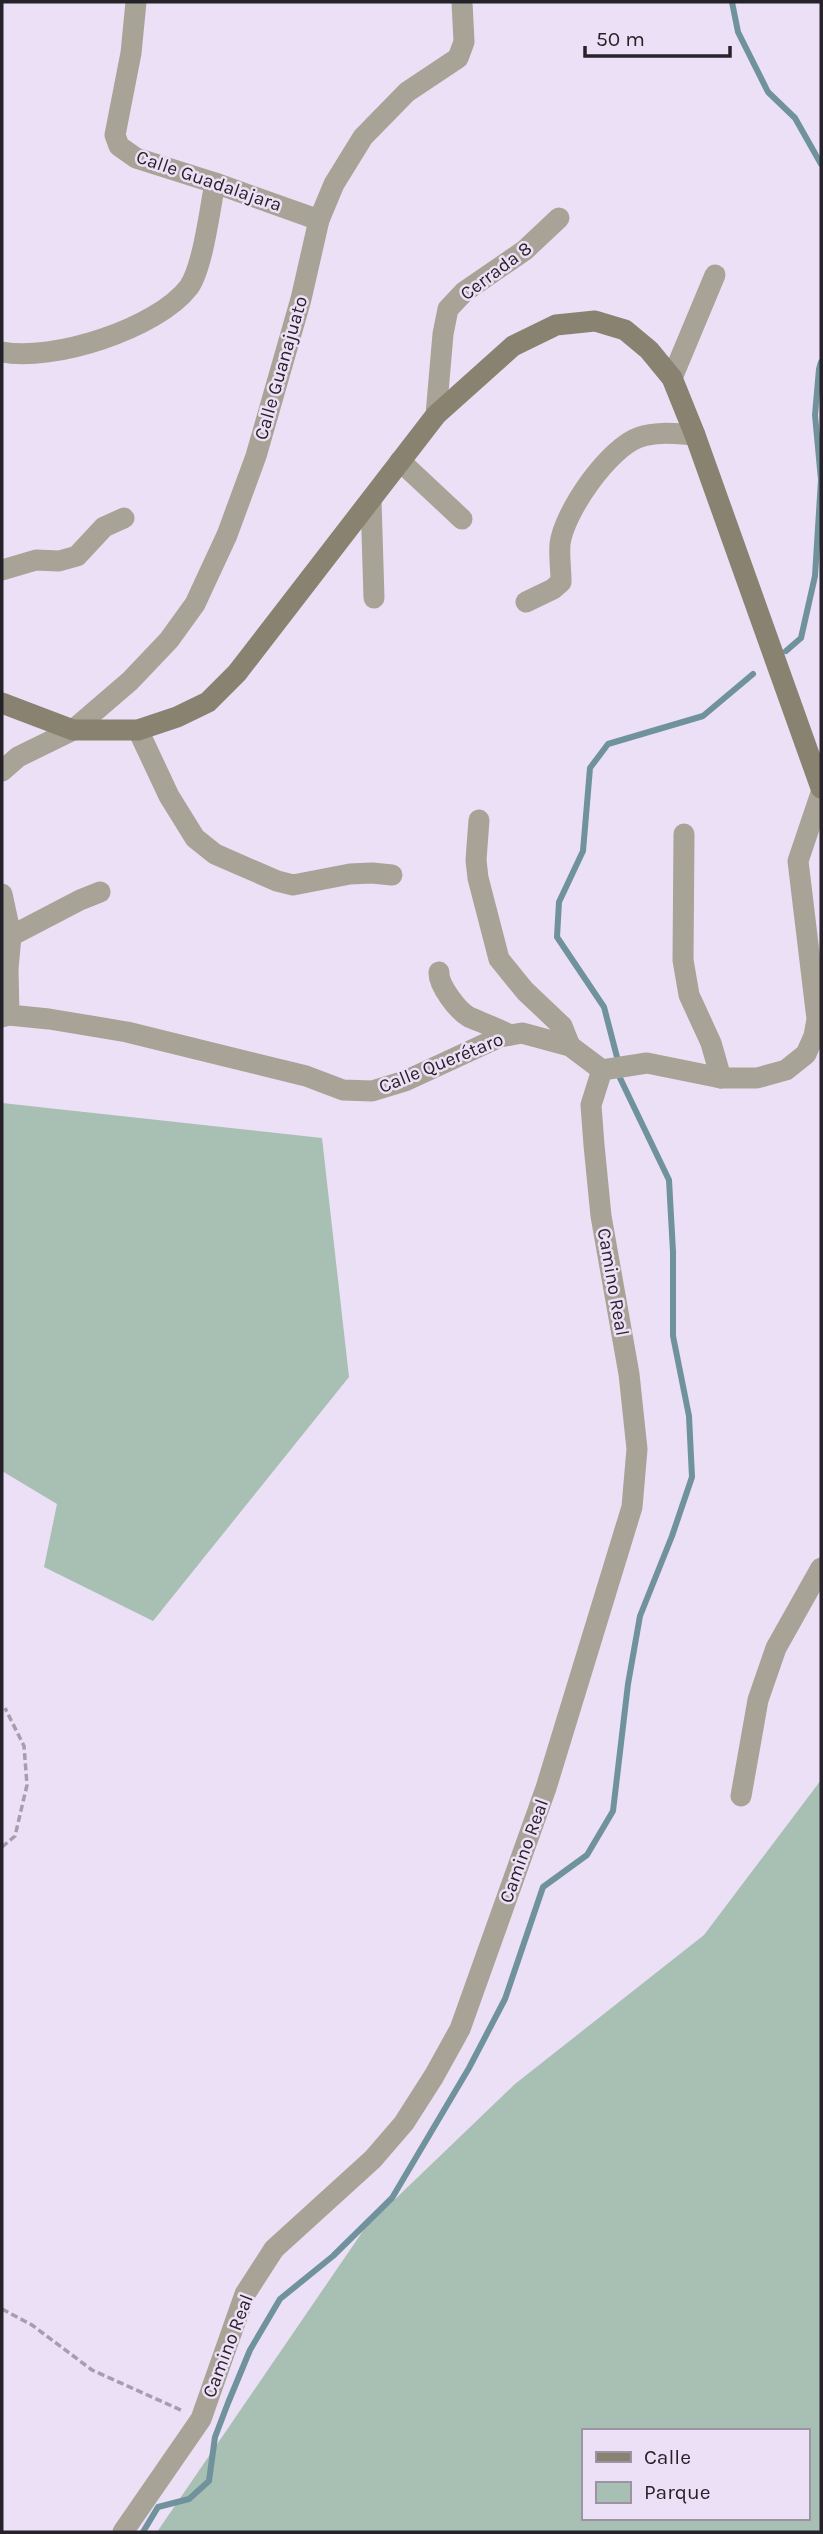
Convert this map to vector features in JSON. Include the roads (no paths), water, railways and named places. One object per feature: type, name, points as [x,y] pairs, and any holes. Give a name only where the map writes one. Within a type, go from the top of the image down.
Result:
[{"type":"main road","points":[[2,704],[73,730],[138,730],[177,718],[208,702],[237,673],[436,415],[513,345],[556,325],[595,321],[625,330],[649,350],[672,378],[695,435],[821,790]]},
{"type":"street","name":"Calle Guadalajara","points":[[136,2],[131,53],[115,135],[119,146],[136,158],[319,220]]},
{"type":"street","name":"Calle Guanajuato","points":[[73,730],[130,681],[169,640],[195,604],[227,536],[256,456],[301,299],[319,220],[334,184],[363,137],[407,92],[458,58],[464,42],[462,2]]},
{"type":"street","points":[[2,352],[48,354],[122,332],[170,306],[190,285],[198,266],[215,183]]},
{"type":"street","name":"Cerrada 8","points":[[436,415],[443,334],[448,309],[464,292],[525,250],[559,218]]},
{"type":"street","points":[[672,378],[715,275]]},
{"type":"street","points":[[526,602],[553,589],[561,582],[560,542],[570,515],[594,476],[623,446],[640,437],[663,434],[695,435]]},
{"type":"street","points":[[400,461],[462,519]]},
{"type":"street","points":[[371,500],[374,598]]},
{"type":"street","points":[[2,570],[36,560],[59,561],[77,556],[104,527],[124,518]]},
{"type":"street","points":[[2,771],[18,757],[73,730]]},
{"type":"street","points":[[138,730],[169,796],[195,838],[215,854],[277,881],[293,885],[350,874],[392,875]]},
{"type":"street","points":[[602,1070],[647,1063],[721,1078],[757,1078],[786,1069],[806,1054],[814,1036],[817,1019],[798,861],[821,790]]},
{"type":"street","points":[[479,820],[476,860],[478,878],[499,958],[525,991],[562,1026],[570,1046]]},
{"type":"street","points":[[684,834],[683,960],[689,995],[711,1043],[721,1078]]},
{"type":"street","points":[[11,936],[100,892]]},
{"type":"street","name":"Calle Querétaro","points":[[2,894],[11,936],[6,1016],[127,1032],[306,1076],[343,1090],[372,1091],[405,1081],[500,1037],[522,1033],[570,1046],[602,1070]]},
{"type":"street","points":[[439,972],[438,979],[466,1016],[490,1024],[510,1035]]},
{"type":"street","name":"Camino Real","points":[[123,2532],[201,2419],[245,2294],[274,2249],[373,2159],[404,2123],[460,2029],[546,1788],[632,1507],[637,1449],[629,1374],[601,1216],[591,1105],[602,1070]]},
{"type":"street","points":[[741,1796],[758,1700],[776,1648],[821,1568]]},
{"type":"waterway","points":[[732,2],[738,32],[768,92],[795,118],[821,164]]},
{"type":"waterway","points":[[786,651],[801,638],[815,576],[821,480],[815,415],[821,362]]},
{"type":"waterway","points":[[143,2532],[158,2507],[189,2499],[209,2481],[215,2437],[228,2403],[250,2350],[280,2299],[333,2256],[392,2198],[469,2068],[505,1999],[543,1887],[587,1855],[613,1811],[628,1684],[640,1616],[692,1477],[689,1416],[673,1336],[673,1252],[669,1180],[620,1078],[604,1007],[557,937],[559,902],[583,851],[590,768],[608,744],[703,716],[753,674]]}]
